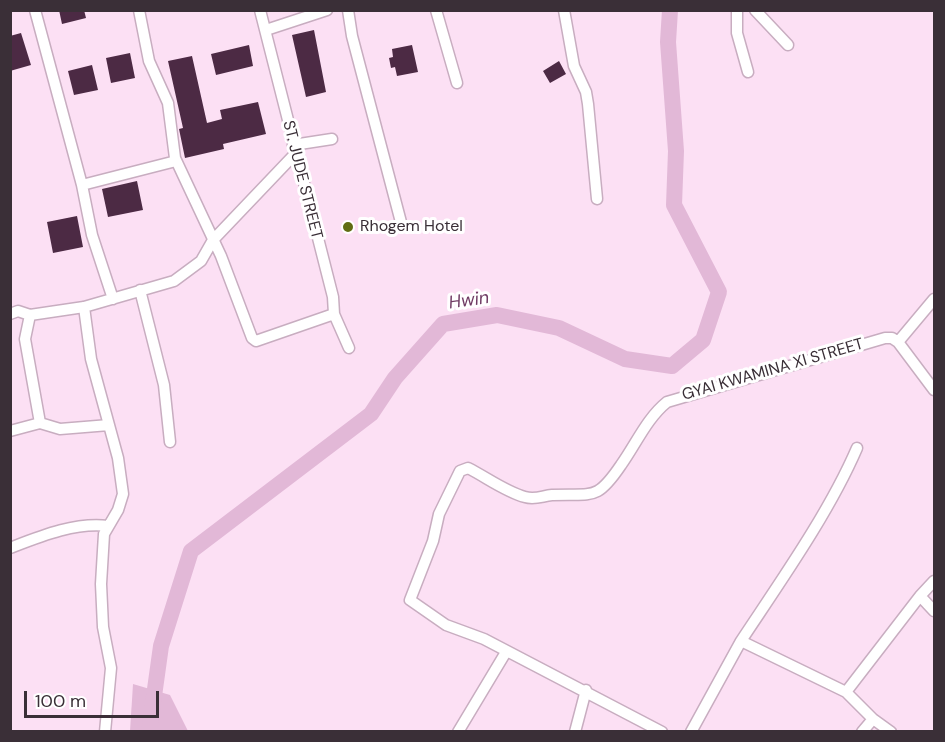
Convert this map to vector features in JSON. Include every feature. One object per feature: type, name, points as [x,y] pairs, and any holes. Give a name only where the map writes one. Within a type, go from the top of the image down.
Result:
[{"type":"street","points":[[35,10],[82,185],[92,235],[113,299]]},
{"type":"street","points":[[139,10],[149,62],[168,103],[176,161],[213,240],[254,340],[334,314]]},
{"type":"street","name":"ST. JUDE STREET","points":[[260,10],[333,297],[334,314],[349,348]]},
{"type":"street","points":[[266,30],[327,10]]},
{"type":"street","points":[[348,10],[352,36],[402,226]]},
{"type":"street","points":[[436,10],[457,83]]},
{"type":"street","points":[[564,10],[574,66],[586,92],[597,199]]},
{"type":"street","points":[[737,10],[737,33],[748,72]]},
{"type":"street","points":[[755,10],[788,45]]},
{"type":"street","points":[[10,314],[18,311],[30,315],[84,307],[184,275],[201,261],[213,240],[294,150],[332,139]]},
{"type":"street","points":[[82,185],[176,161]]},
{"type":"street","points":[[140,290],[164,385],[170,442]]},
{"type":"street","points":[[934,299],[898,342],[934,390]]},
{"type":"street","points":[[84,307],[91,359],[118,458],[123,494],[118,510],[105,534],[101,584],[103,627],[111,668],[105,732]]},
{"type":"street","points":[[30,315],[25,339],[40,423]]},
{"type":"street","name":"GYAI KWAMINA XI STREET","points":[[506,652],[484,639],[446,626],[410,600],[433,540],[439,514],[459,471],[464,468],[523,497],[535,499],[550,495],[588,496],[599,492],[607,484],[657,410],[667,402],[885,338],[892,338],[898,342]]},
{"type":"street","points":[[10,431],[40,423],[60,429],[109,425]]},
{"type":"street","points":[[691,732],[741,641],[848,469],[857,448]]},
{"type":"street","points":[[10,548],[46,534],[85,526],[108,526]]},
{"type":"street","points":[[846,692],[934,581]]},
{"type":"street","points":[[920,597],[934,611]]},
{"type":"street","points":[[741,641],[846,692],[873,719],[891,732]]},
{"type":"street","points":[[458,732],[506,652],[586,690],[662,732]]},
{"type":"street","points":[[575,732],[586,690]]},
{"type":"street","points":[[862,732],[873,719]]},
{"type":"shaded area","points":[[133,684],[170,695],[188,731],[130,731]]},
{"type":"building","points":[[59,10],[84,10],[86,18],[62,24]]},
{"type":"building","points":[[314,30],[326,92],[306,97],[292,35]]},
{"type":"building","points":[[21,33],[31,65],[10,71],[10,36]]},
{"type":"building","points":[[249,45],[253,66],[216,75],[211,54]]},
{"type":"building","points":[[412,45],[418,72],[397,76],[395,67],[391,68],[389,58],[393,57],[392,49]]},
{"type":"building","points":[[130,53],[135,78],[111,83],[106,58]]},
{"type":"building","points":[[192,56],[207,123],[222,119],[220,110],[258,102],[266,134],[223,144],[224,149],[185,158],[179,129],[183,128],[168,61]]},
{"type":"building","points":[[559,61],[566,74],[550,83],[543,71]]},
{"type":"building","points":[[92,65],[98,90],[74,95],[68,71]]},
{"type":"building","points":[[137,181],[143,210],[108,217],[102,189]]},
{"type":"building","points":[[77,216],[83,247],[53,253],[47,222]]},
{"type":"waterway","name":"Hwin","points":[[149,732],[161,646],[191,551],[371,414],[395,378],[443,324],[497,315],[559,328],[625,359],[672,366],[703,340],[719,292],[674,205],[676,151],[668,42],[670,10]]},
{"type":"place","name":"Rhogem Hotel","points":[[348,227]]}]
